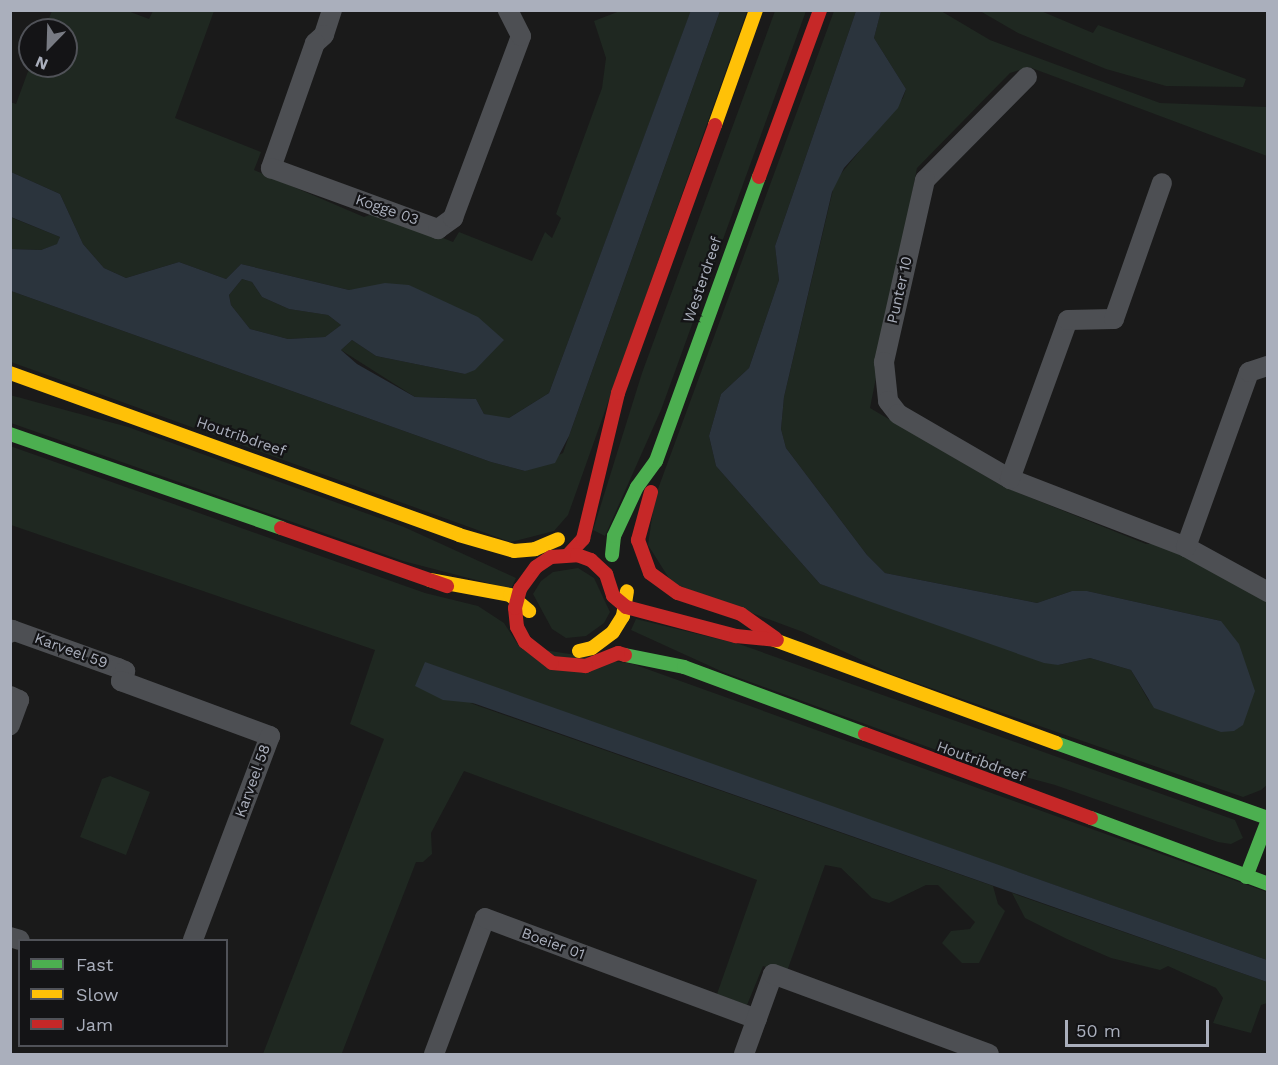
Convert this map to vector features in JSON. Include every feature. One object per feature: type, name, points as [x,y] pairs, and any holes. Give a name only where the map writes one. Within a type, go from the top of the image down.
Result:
[{"type":"main road","points":[[430,579],[517,598],[526,606],[537,632],[560,650],[576,652],[606,639],[626,607],[627,588],[622,571],[612,555],[583,539],[565,538],[597,470],[618,393],[756,10]]},
{"type":"main road","name":"Westerdreef","points":[[612,555],[614,536],[637,487],[656,461],[820,10]]},
{"type":"main road","name":"Houtribdreef","points":[[10,373],[459,535],[514,551],[535,549],[565,538]]},
{"type":"main road","points":[[10,434],[430,579],[497,604],[515,618]]},
{"type":"main road","points":[[656,461],[639,531],[645,567],[671,589],[741,614],[777,640]]},
{"type":"main road","points":[[569,554],[583,539],[595,498],[597,470]]},
{"type":"main road","name":"Houtribdreef","points":[[459,535],[497,559],[536,567]]},
{"type":"main road","points":[[515,618],[517,598],[536,567],[551,557],[569,554],[598,565],[606,574],[613,596],[626,607],[736,636],[777,640]]},
{"type":"main road","points":[[627,588],[652,602],[777,640],[848,670],[1268,819],[1246,877]]},
{"type":"main road","name":"Houtribdreef","points":[[515,618],[531,649],[552,663],[586,666],[610,655],[629,654],[684,668],[1268,885]]},
{"type":"main road","name":"Houtribdreef","points":[[606,639],[640,643],[684,668]]},
{"type":"street","name":"Kogge 03","points":[[332,10],[324,35],[315,43],[271,168],[438,229],[453,218],[520,36],[508,10]]},
{"type":"street","name":"Punter 10","points":[[1027,77],[925,180],[884,362],[888,400],[898,414],[1010,478],[1186,547],[1268,592]]},
{"type":"street","points":[[1010,478],[1068,320],[1114,319],[1162,183]]},
{"type":"street","points":[[1186,547],[1249,372],[1268,366]]},
{"type":"street","name":"Karveel 59","points":[[10,633],[12,630],[125,671],[121,681]]},
{"type":"street","name":"Karveel 58","points":[[121,681],[270,736],[193,939]]},
{"type":"street","points":[[10,696],[19,700],[10,725]]},
{"type":"street","name":"Boeier 01","points":[[434,1054],[485,918],[757,1019]]},
{"type":"street","points":[[744,1054],[773,974],[989,1054]]},
{"type":"shaded area","points":[[691,10],[720,11],[569,436],[555,463],[525,471],[491,462],[11,291],[11,249],[41,250],[57,244],[60,237],[11,217],[11,172],[60,194],[83,244],[104,268],[126,278],[179,262],[226,279],[241,264],[349,290],[385,283],[409,285],[478,317],[504,340],[475,370],[465,374],[376,356],[352,340],[341,350],[357,364],[415,397],[476,399],[484,414],[509,418],[549,393]],"holes":[[[242,279],[252,282],[262,297],[289,309],[328,315],[341,325],[325,337],[288,339],[250,329],[231,305],[229,295]]]},
{"type":"shaded area","points":[[52,11],[128,11],[149,19],[153,11],[214,11],[175,118],[261,152],[254,170],[364,217],[378,212],[453,242],[459,232],[532,261],[545,232],[552,238],[561,218],[556,214],[602,88],[606,58],[594,21],[620,11],[691,11],[549,393],[509,418],[500,419],[484,414],[476,399],[415,397],[341,350],[352,340],[376,356],[465,374],[503,341],[409,285],[349,290],[241,264],[226,279],[179,262],[126,278],[104,268],[83,244],[60,194],[11,172],[10,102],[16,104],[26,78],[78,78],[78,18],[49,18]]},
{"type":"shaded area","points":[[720,11],[747,11],[568,515],[554,531],[511,542],[11,362],[11,291],[491,462],[525,471],[563,453]]},
{"type":"shaded area","points":[[775,11],[806,11],[661,410],[605,536],[593,530],[642,373]]},
{"type":"shaded area","points":[[834,11],[856,11],[775,246],[779,280],[749,368],[721,394],[709,436],[716,466],[820,584],[1058,665],[1090,658],[1131,670],[1149,701],[1221,621],[1087,591],[1072,591],[1037,603],[885,573],[867,555],[786,448],[781,429],[784,397],[835,181],[903,98],[906,89],[874,38],[881,11],[941,11],[990,40],[1160,103],[1267,107],[1267,156],[1029,67],[1010,73],[917,168],[870,408],[1004,487],[1146,544],[1162,544],[1267,600],[1268,784],[1261,790],[1243,797],[891,674],[803,632],[672,583],[648,545],[655,497]]},
{"type":"shaded area","points":[[856,11],[881,11],[874,38],[906,89],[898,108],[844,168],[832,192],[784,397],[781,429],[786,448],[867,555],[885,573],[1037,603],[1072,591],[1087,591],[1221,621],[1239,644],[1255,691],[1243,725],[1234,731],[1221,732],[1154,708],[1131,670],[1090,658],[1058,665],[1044,663],[820,584],[716,466],[709,436],[721,394],[749,368],[779,280],[775,246]]},
{"type":"shaded area","points":[[980,11],[1041,11],[1093,33],[1098,25],[1246,79],[1243,87],[1166,86],[1106,69],[1018,33]]},
{"type":"shaded area","points":[[10,217],[60,237],[58,244],[41,250],[11,249]]},
{"type":"shaded area","points":[[242,279],[252,282],[262,297],[289,309],[328,315],[341,325],[325,337],[288,339],[250,329],[231,305],[229,295]]},
{"type":"shaded area","points":[[10,395],[128,427],[404,527],[516,578],[511,589],[403,561],[11,423]]},
{"type":"shaded area","points":[[10,446],[425,593],[478,606],[504,623],[519,646],[633,664],[1267,892],[1267,960],[577,717],[470,703],[993,886],[998,904],[1005,911],[979,963],[962,963],[942,943],[951,931],[970,929],[975,922],[938,885],[926,885],[889,903],[872,898],[841,868],[825,865],[786,974],[763,966],[747,1005],[717,994],[757,880],[464,771],[431,833],[432,854],[423,862],[416,862],[342,1053],[346,1054],[263,1054],[384,739],[350,724],[375,650],[11,525]]},
{"type":"shaded area","points":[[578,568],[594,578],[610,612],[604,623],[586,636],[566,638],[552,629],[533,594],[541,581],[553,572]]},
{"type":"shaded area","points":[[636,619],[739,644],[1235,820],[1243,838],[1231,844],[1218,842],[1055,785],[969,762],[723,672],[631,630]]},
{"type":"shaded area","points":[[425,662],[1267,960],[1267,982],[473,703],[443,700],[415,686]]},
{"type":"shaded area","points":[[110,776],[150,792],[126,855],[80,837],[102,779]]},
{"type":"shaded area","points":[[1012,893],[1267,982],[1267,1003],[1261,1005],[1251,1033],[1213,1023],[1223,998],[1216,988],[1168,966],[1160,970],[1111,958],[1067,939],[1025,918]]},
{"type":"traffic: fast","points":[[612,555],[614,536],[637,487],[656,461],[759,177]]},
{"type":"traffic: fast","points":[[10,434],[281,528]]},
{"type":"traffic: fast","points":[[625,655],[684,667],[865,734]]},
{"type":"traffic: fast","points":[[1056,743],[1268,818]]},
{"type":"traffic: fast","points":[[1091,818],[1268,884]]},
{"type":"traffic: fast","points":[[1246,877],[1268,820]]},
{"type":"traffic: slow","points":[[715,125],[756,10]]},
{"type":"traffic: slow","points":[[10,373],[459,535],[514,551],[535,549],[558,539]]},
{"type":"traffic: slow","points":[[430,580],[510,595],[529,611]]},
{"type":"traffic: slow","points":[[579,651],[592,648],[613,632],[623,616],[627,591]]},
{"type":"traffic: slow","points":[[761,635],[1056,743]]},
{"type":"traffic: jam","points":[[759,177],[820,10]]},
{"type":"traffic: jam","points":[[569,554],[583,539],[618,393],[715,125]]},
{"type":"traffic: jam","points":[[651,492],[638,540],[650,573],[678,593],[741,614],[775,638]]},
{"type":"traffic: jam","points":[[281,528],[447,586]]},
{"type":"traffic: jam","points":[[625,655],[618,653],[586,666],[552,663],[525,642],[517,627],[515,608],[520,589],[536,567],[551,557],[577,555],[591,560],[606,574],[613,596],[626,607],[736,636],[777,640]]},
{"type":"traffic: jam","points":[[865,734],[1091,818]]}]
